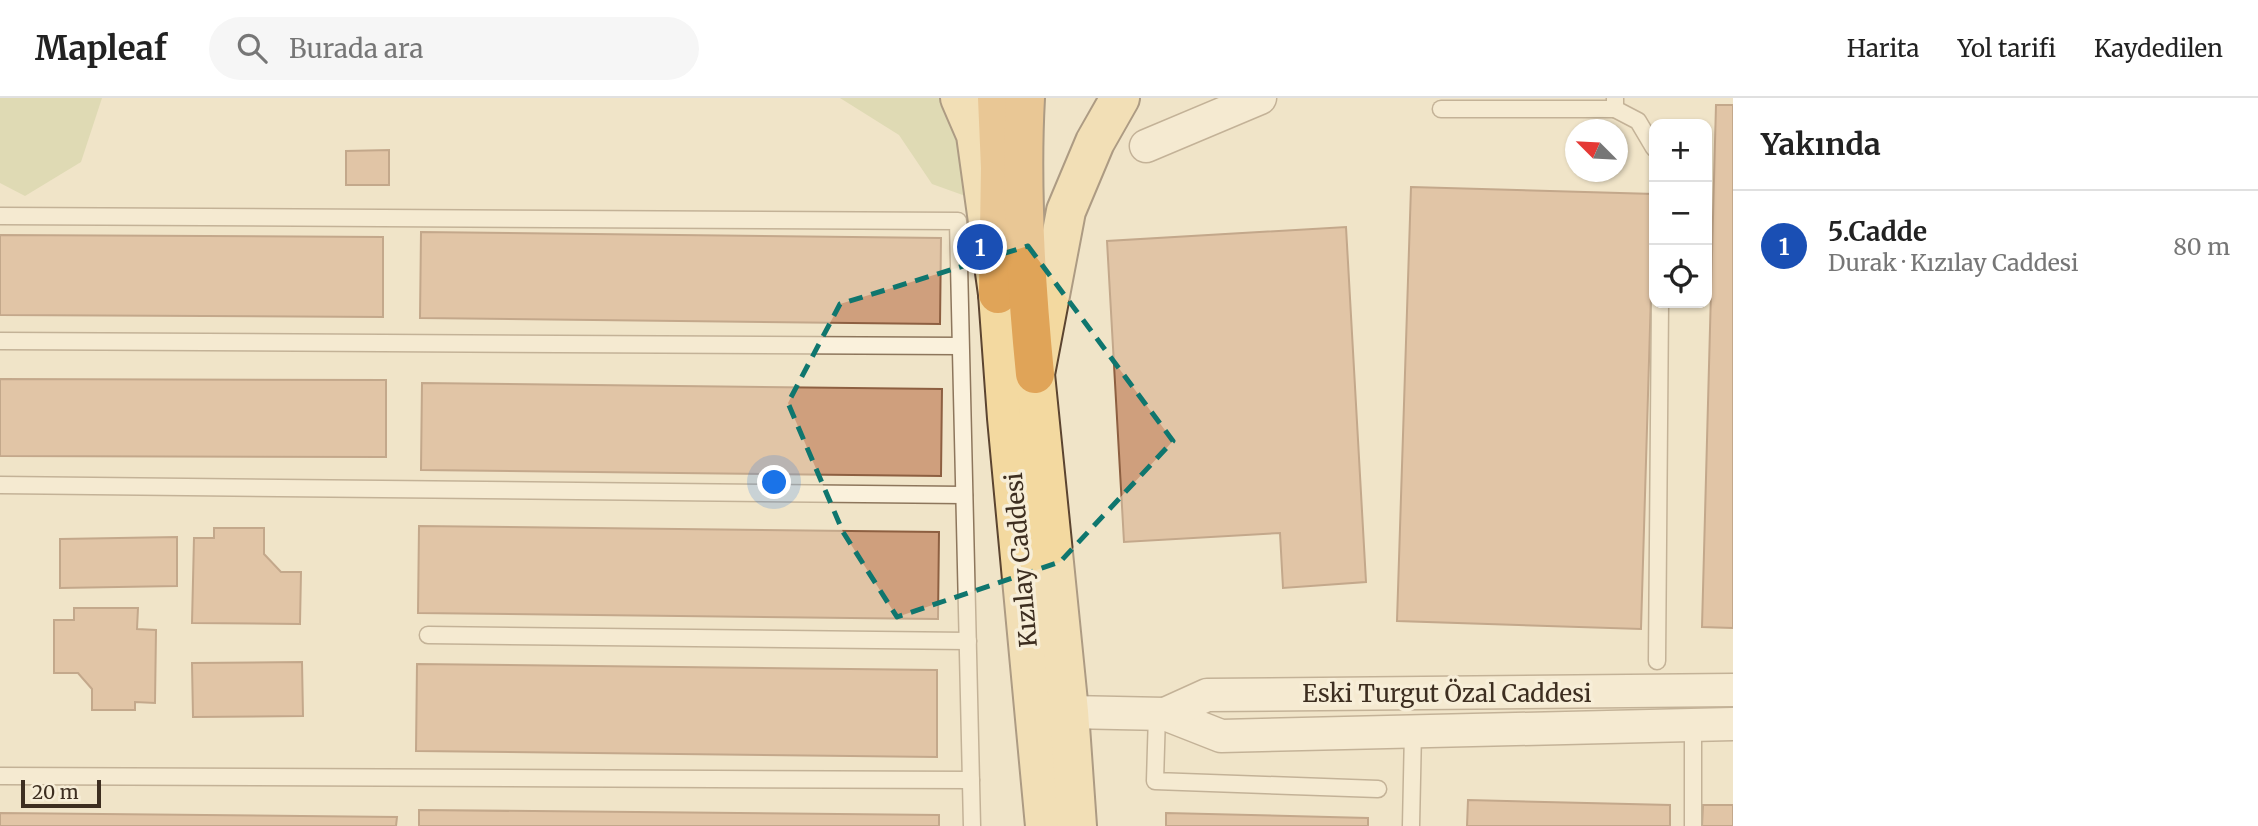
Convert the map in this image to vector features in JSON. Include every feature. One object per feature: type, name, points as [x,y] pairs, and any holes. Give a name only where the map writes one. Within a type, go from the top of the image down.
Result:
[{"type":"highway","points":[[997,98],[1000,169],[998,295]]},
{"type":"highway","points":[[1025,98],[1025,219],[1035,374]]},
{"type":"main road","name":"Kızılay Caddesi","points":[[960,98],[976,135],[998,295],[1045,826]]},
{"type":"main road","name":"Kızılay Caddesi","points":[[1077,826],[1069,712],[1035,374],[1066,211],[1094,142],[1120,98]]},
{"type":"street","points":[[1146,146],[1260,98]]},
{"type":"street","name":"Eski Turgut Özal Caddesi","points":[[1161,714],[1207,695],[1733,690]]},
{"type":"street","name":"Eski Turgut Özal Caddesi","points":[[1069,712],[1161,714],[1221,736],[1733,724]]},
{"type":"lane","points":[[1441,109],[1615,103],[1638,121],[1649,140]]},
{"type":"lane","points":[[0,216],[958,220],[972,826]]},
{"type":"lane","points":[[1657,661],[1660,308]]},
{"type":"lane","points":[[0,341],[960,346]]},
{"type":"lane","points":[[0,485],[964,495]]},
{"type":"lane","points":[[428,635],[968,641]]},
{"type":"lane","points":[[1161,714],[1155,781],[1378,789]]},
{"type":"lane","points":[[1693,724],[1693,826]]},
{"type":"lane","points":[[1410,826],[1413,731]]},
{"type":"lane","points":[[0,776],[971,780]]},
{"type":"highlighted area","points":[[1028,246],[1173,441],[1060,562],[897,617],[843,532],[788,403],[840,304]]},
{"type":"green space","points":[[0,98],[102,98],[81,162],[25,196],[0,183]]},
{"type":"green space","points":[[840,98],[953,98],[971,198],[932,184],[899,135]]},
{"type":"building","points":[[1716,105],[1733,105],[1733,628],[1702,627]]},
{"type":"building","points":[[389,150],[389,185],[346,185],[346,151]]},
{"type":"building","points":[[1411,187],[1649,194],[1651,308],[1641,629],[1397,621]]},
{"type":"building","points":[[1346,227],[1366,582],[1283,588],[1280,533],[1124,542],[1107,241]]},
{"type":"building","points":[[421,232],[941,238],[940,324],[420,318]]},
{"type":"building","points":[[0,235],[383,237],[383,317],[0,315]]},
{"type":"building","points":[[0,379],[386,380],[386,457],[0,456]]},
{"type":"building","points":[[422,383],[942,389],[941,476],[421,470]]},
{"type":"building","points":[[419,526],[939,532],[938,619],[418,613]]},
{"type":"building","points":[[214,528],[264,528],[264,554],[281,572],[301,572],[300,624],[192,623],[194,538],[214,538]]},
{"type":"building","points":[[177,537],[177,586],[60,588],[60,539]]},
{"type":"building","points":[[74,608],[138,608],[137,629],[156,630],[155,703],[135,702],[135,710],[92,710],[92,689],[78,673],[54,673],[54,620],[74,620]]},
{"type":"building","points":[[302,662],[303,716],[193,717],[192,663]]},
{"type":"building","points":[[417,664],[937,670],[937,757],[416,751]]},
{"type":"building","points":[[1468,800],[1670,805],[1670,826],[1467,826]]},
{"type":"building","points":[[1703,805],[1733,805],[1733,826],[1702,826]]},
{"type":"building","points":[[419,810],[939,815],[939,826],[419,826]]},
{"type":"building","points":[[0,813],[397,817],[396,826],[0,826]]},
{"type":"building","points":[[1166,813],[1368,818],[1368,826],[1166,826]]},
{"type":"place","name":"5.Cadde","points":[[980,247]]}]
